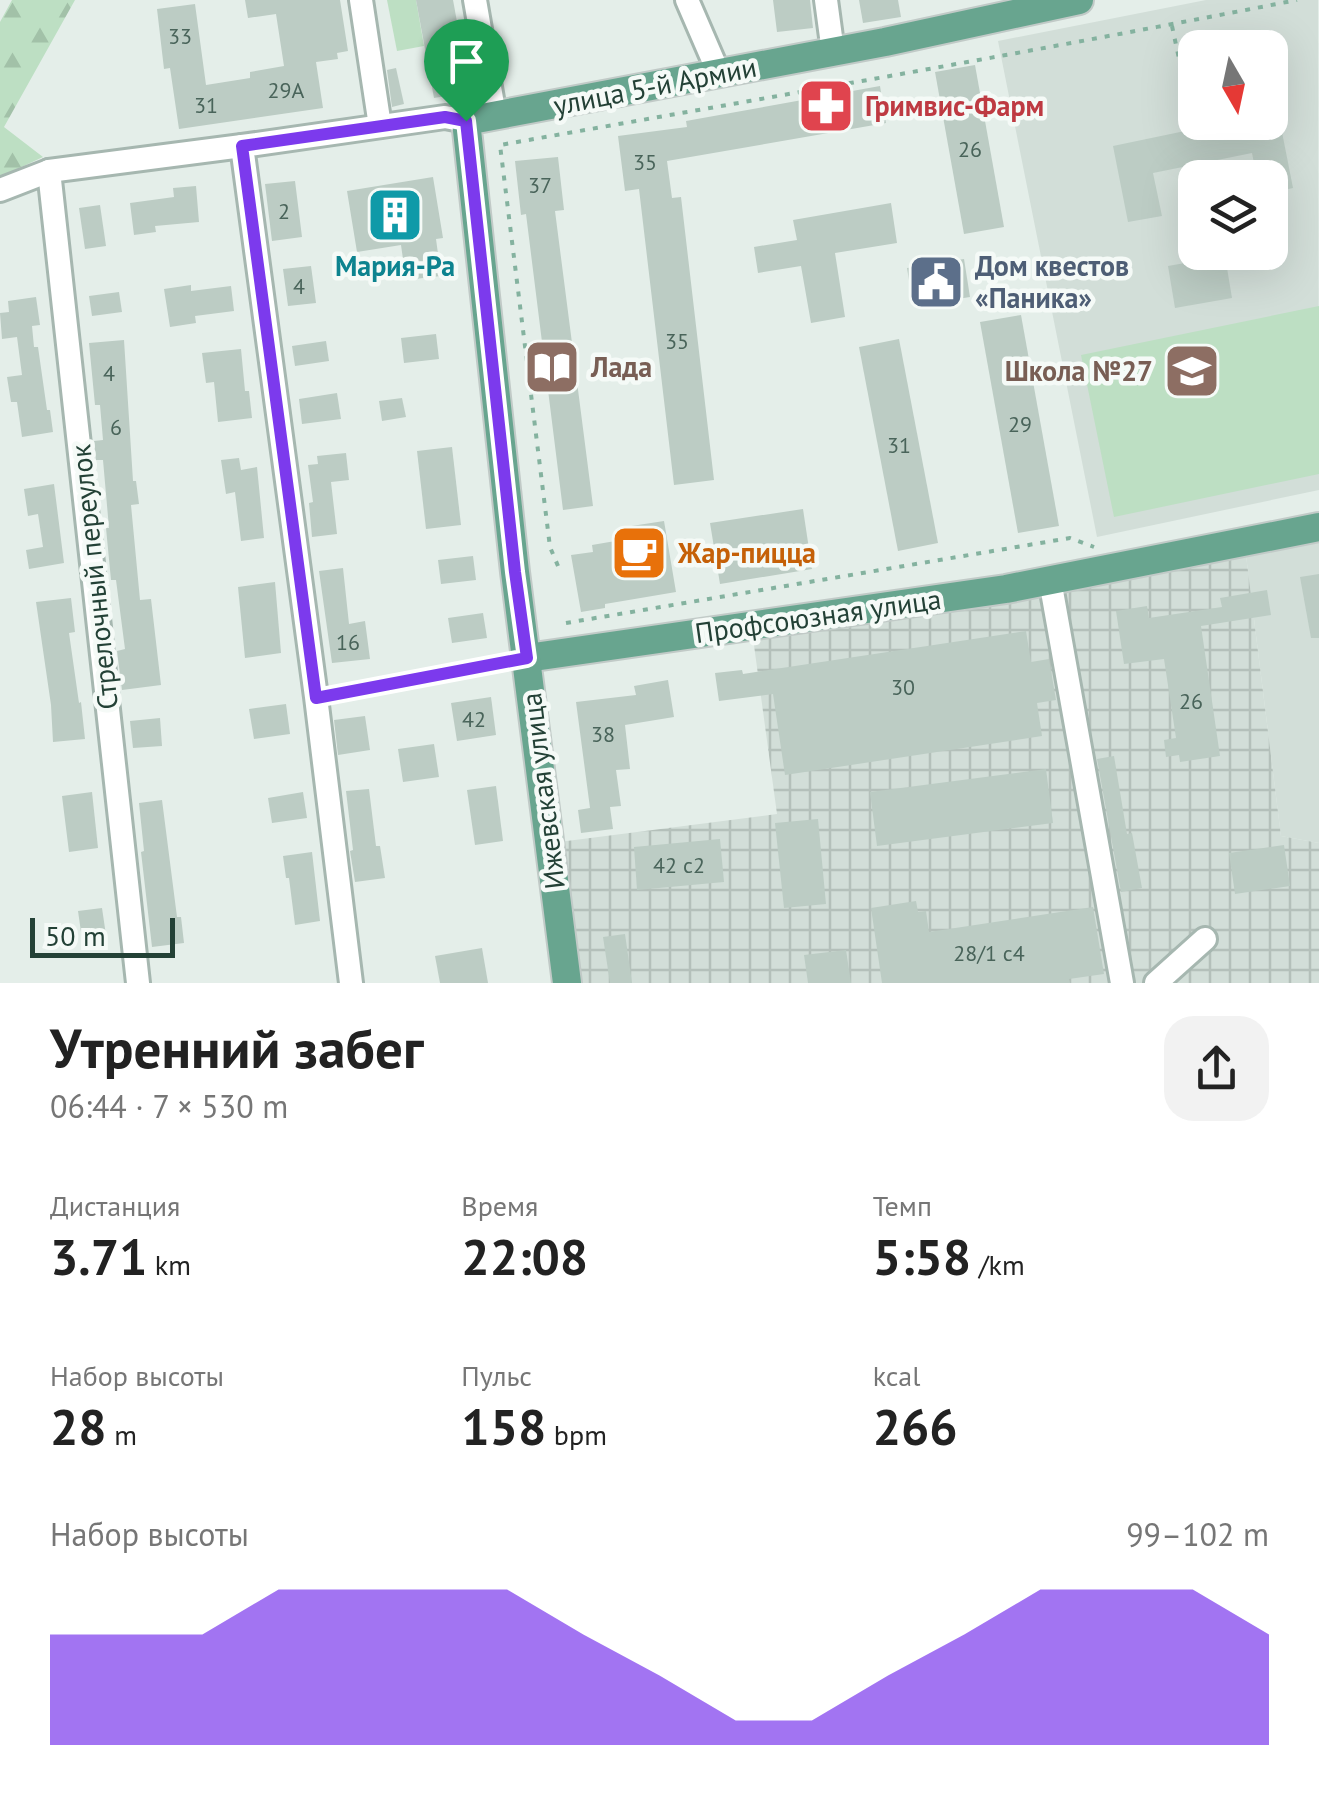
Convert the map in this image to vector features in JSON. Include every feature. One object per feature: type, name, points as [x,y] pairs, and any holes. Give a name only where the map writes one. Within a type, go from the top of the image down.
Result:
[{"type":"main road","name":"улица 5-й Армии","points":[[466,121],[833,52],[1048,3],[1079,0]]},
{"type":"main road","name":"Ижевская улица","points":[[466,121],[515,572],[567,983]]},
{"type":"main road","name":"Профсоюзная улица","points":[[527,658],[1006,589],[1319,527]]},
{"type":"street","points":[[361,0],[380,126]]},
{"type":"street","points":[[475,0],[495,116]]},
{"type":"street","points":[[687,0],[719,74]]},
{"type":"street","points":[[826,0],[833,52]]},
{"type":"street","name":"улица 5-й Армии","points":[[0,190],[49,170],[445,117],[466,121]]},
{"type":"street","points":[[242,146],[351,983]]},
{"type":"street","name":"Стрелочный переулок","points":[[49,170],[138,983]]},
{"type":"street","points":[[1050,580],[1122,983]]},
{"type":"street","points":[[1156,983],[1205,939]]},
{"type":"path","points":[[558,566],[550,547],[500,145],[1297,0]]},
{"type":"path","points":[[1171,24],[1178,56]]},
{"type":"path","points":[[566,623],[1070,538],[1098,548]]},
{"type":"path","points":[[316,698],[527,658]]},
{"type":"shaded area","name":"Школа №27","points":[[1206,0],[1318,0],[1319,490],[1097,537],[998,41]]},
{"type":"shaded area","points":[[1319,542],[1319,843],[1281,836],[1246,555]]},
{"type":"shaded area","points":[[1246,555],[1281,836],[1319,843],[1319,983],[577,983],[559,842],[777,814],[753,638]]},
{"type":"green space","points":[[12,0],[75,0],[4,127],[43,157],[0,177],[0,22]]},
{"type":"green space","points":[[387,0],[416,0],[424,46],[397,51]]},
{"type":"green space","points":[[1319,306],[1319,474],[1114,517],[1081,355]]},
{"type":"building","points":[[245,0],[340,0],[348,51],[337,53],[338,59],[316,62],[323,108],[179,129],[170,68],[164,69],[157,9],[195,4],[206,85],[250,78],[250,72],[284,66],[276,14],[248,18]]},
{"type":"building","points":[[416,0],[453,0],[470,92],[434,98]]},
{"type":"building","points":[[773,0],[810,0],[813,28],[777,32]]},
{"type":"building","points":[[859,0],[898,0],[901,17],[863,23]]},
{"type":"building","points":[[975,65],[1004,227],[964,234],[935,72]]},
{"type":"building","points":[[396,68],[404,104],[392,107],[387,70]]},
{"type":"building","points":[[880,86],[886,123],[667,161],[672,198],[681,197],[714,480],[674,485],[639,189],[625,191],[618,136],[687,127],[686,121]]},
{"type":"building","points":[[1178,132],[1178,140],[1284,140],[1287,160],[1253,160],[1252,153],[1217,160],[1178,160],[1178,168],[1153,173],[1162,216],[1128,222],[1113,146]]},
{"type":"building","points":[[558,157],[564,210],[555,211],[593,506],[563,510],[526,214],[521,215],[515,161]]},
{"type":"building","points":[[1288,163],[1293,188],[1288,189]]},
{"type":"building","name":"Мария-Ра","points":[[433,177],[443,238],[436,239],[441,276],[406,280],[401,245],[357,252],[347,191]]},
{"type":"building","points":[[295,181],[302,237],[272,241],[265,184]]},
{"type":"building","points":[[196,186],[199,222],[155,226],[156,232],[134,235],[130,203],[174,197],[173,188]]},
{"type":"building","points":[[891,203],[897,243],[835,253],[845,317],[811,323],[801,266],[758,273],[754,247],[797,240],[793,220]]},
{"type":"building","points":[[100,205],[106,246],[85,249],[79,208]]},
{"type":"building","points":[[964,259],[970,297],[913,306],[907,268]]},
{"type":"building","points":[[1178,264],[1178,270],[1227,270],[1232,298],[1175,308],[1168,266]]},
{"type":"building","points":[[311,266],[316,303],[288,306],[283,269]]},
{"type":"building","points":[[191,285],[191,291],[231,286],[234,311],[195,316],[196,323],[170,327],[164,289]]},
{"type":"building","points":[[119,292],[122,312],[92,316],[89,296]]},
{"type":"building","points":[[36,297],[40,325],[32,326],[34,347],[38,347],[53,432],[22,437],[17,402],[11,402],[7,377],[22,375],[17,337],[2,339],[0,313],[9,312],[8,301]]},
{"type":"building","points":[[1021,315],[1059,526],[1018,533],[980,322]]},
{"type":"building","points":[[436,334],[439,359],[404,363],[401,338]]},
{"type":"building","points":[[899,339],[938,543],[898,551],[859,347]]},
{"type":"building","points":[[124,340],[133,481],[139,504],[131,505],[140,600],[151,599],[161,685],[122,690],[117,651],[125,649],[116,580],[111,580],[103,460],[96,460],[94,441],[103,440],[89,343]]},
{"type":"building","points":[[326,341],[329,361],[295,366],[292,346]]},
{"type":"building","points":[[241,349],[252,418],[218,422],[214,382],[206,383],[202,353]]},
{"type":"building","points":[[337,393],[341,419],[302,424],[299,399]]},
{"type":"building","points":[[402,398],[406,417],[382,421],[379,401]]},
{"type":"building","points":[[452,447],[461,525],[426,529],[417,451]]},
{"type":"building","points":[[346,453],[349,480],[331,482],[337,534],[312,537],[308,465],[318,464],[317,456]]},
{"type":"building","points":[[239,458],[241,470],[257,467],[264,538],[241,541],[235,492],[226,494],[221,460]]},
{"type":"building","points":[[54,484],[64,563],[29,569],[26,550],[43,547],[38,514],[28,516],[24,489]]},
{"type":"building","points":[[803,509],[812,569],[720,584],[710,523]]},
{"type":"building","points":[[664,521],[676,592],[581,612],[571,555],[593,552],[592,545],[627,539],[625,527]]},
{"type":"building","points":[[473,556],[476,580],[441,584],[438,560]]},
{"type":"building","points":[[343,568],[349,624],[365,621],[370,659],[332,663],[319,571]]},
{"type":"building","points":[[1319,574],[1319,638],[1311,638],[1300,577]]},
{"type":"building","points":[[275,582],[281,653],[245,658],[238,587]]},
{"type":"building","points":[[1267,590],[1271,615],[1201,626],[1220,756],[1180,762],[1179,755],[1166,757],[1164,740],[1176,738],[1164,659],[1124,664],[1116,611],[1147,606],[1149,618],[1222,607],[1220,598]]},
{"type":"building","points":[[71,598],[75,632],[69,633],[85,739],[53,742],[36,602]]},
{"type":"building","points":[[483,613],[487,638],[452,643],[448,618]]},
{"type":"building","points":[[1026,631],[1031,662],[1049,659],[1056,700],[1037,703],[1042,736],[785,775],[773,694],[719,701],[715,673],[742,670],[743,674]]},
{"type":"building","points":[[668,680],[674,717],[625,725],[630,769],[616,770],[621,806],[610,807],[613,829],[581,833],[578,810],[590,808],[576,702],[636,695],[634,686]]},
{"type":"building","points":[[491,697],[496,735],[457,741],[451,703]]},
{"type":"building","points":[[286,704],[290,734],[254,739],[249,709]]},
{"type":"building","points":[[365,716],[370,750],[338,755],[334,720]]},
{"type":"building","points":[[160,718],[162,746],[133,748],[130,721]]},
{"type":"building","points":[[434,744],[439,777],[403,782],[398,749]]},
{"type":"building","points":[[1114,756],[1127,834],[1132,833],[1142,888],[1121,892],[1097,759]]},
{"type":"building","points":[[1046,769],[1053,823],[877,846],[870,792]]},
{"type":"building","points":[[496,786],[503,841],[475,845],[467,790]]},
{"type":"building","points":[[369,789],[376,846],[380,846],[385,878],[355,882],[346,791]]},
{"type":"building","points":[[92,792],[98,848],[69,852],[62,796]]},
{"type":"building","points":[[303,792],[307,818],[272,823],[268,798]]},
{"type":"building","points":[[162,800],[184,943],[152,947],[139,803]]},
{"type":"building","points":[[818,819],[826,904],[784,908],[775,823]]},
{"type":"building","points":[[720,839],[724,882],[637,890],[634,847]]},
{"type":"building","points":[[1284,845],[1290,886],[1235,894],[1229,853]]},
{"type":"building","points":[[312,852],[320,921],[295,925],[283,856]]},
{"type":"building","points":[[916,901],[918,912],[926,911],[929,932],[1093,907],[1104,974],[1069,979],[1070,983],[882,983],[871,908]]},
{"type":"building","points":[[102,908],[107,942],[83,946],[78,911]]},
{"type":"building","points":[[625,934],[632,983],[610,983],[603,937]]},
{"type":"building","points":[[482,948],[488,983],[440,983],[435,956]]},
{"type":"building","points":[[846,950],[851,983],[808,983],[804,955]]},
{"type":"place","name":"Гримвис-Фарм","points":[[826,106]]},
{"type":"place","name":"Мария-Ра","points":[[395,215]]},
{"type":"place","name":"Дом квестов «Паника»","points":[[936,282]]},
{"type":"place","name":"Лада","points":[[552,367]]},
{"type":"place","name":"Школа №27","points":[[1192,371]]},
{"type":"place","name":"Жар-пицца","points":[[639,553]]},
{"type":"route","points":[[445,117],[466,121],[527,658],[316,698],[242,146],[445,117]]}]
